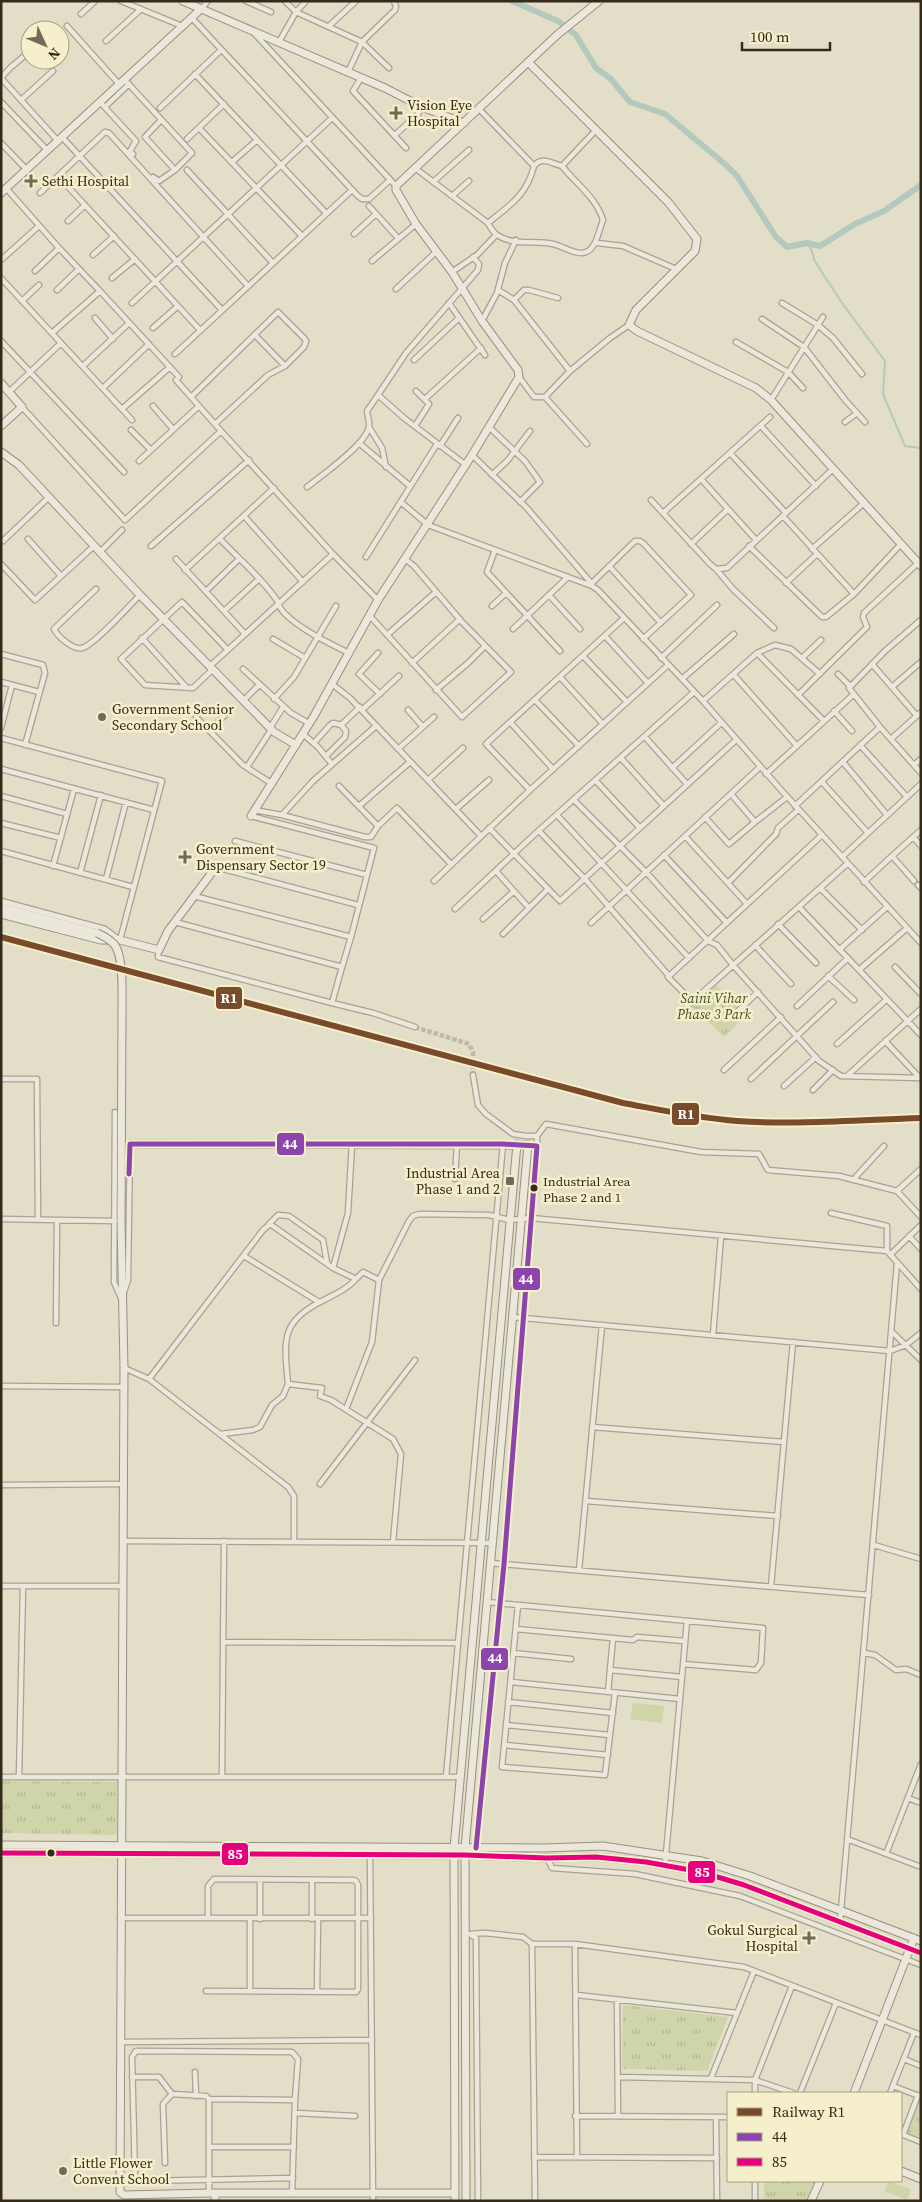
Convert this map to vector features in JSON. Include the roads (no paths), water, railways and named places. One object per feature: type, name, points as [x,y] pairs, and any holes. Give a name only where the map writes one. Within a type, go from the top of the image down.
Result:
[{"type":"street","points":[[81,14],[95,1]]},
{"type":"street","points":[[121,1],[182,26]]},
{"type":"street","points":[[183,1],[348,72],[422,107],[464,123]]},
{"type":"street","points":[[208,1],[104,106],[60,139],[4,190],[170,367],[191,397],[221,431],[333,554],[378,600]]},
{"type":"street","points":[[246,1],[271,12]]},
{"type":"street","points":[[285,1],[296,12],[362,42],[389,68]]},
{"type":"street","points":[[279,42],[296,12],[306,1]]},
{"type":"street","points":[[329,26],[356,1]]},
{"type":"street","points":[[348,72],[362,42],[395,10],[394,1]]},
{"type":"street","points":[[396,186],[557,35],[585,14],[594,3]]},
{"type":"street","points":[[106,41],[141,9]]},
{"type":"street","points":[[191,18],[362,199],[369,199],[390,180]]},
{"type":"street","points":[[70,30],[126,83],[161,120],[192,153],[175,170],[160,181],[154,178],[130,151],[136,141],[145,137],[161,120]]},
{"type":"street","points":[[250,30],[396,186],[396,190],[416,224],[452,272],[482,321],[518,370],[519,377],[534,397],[545,397],[570,371],[610,338],[630,325],[636,310],[695,251],[698,243],[693,233],[668,202],[529,63]]},
{"type":"street","points":[[160,108],[221,50]]},
{"type":"street","points":[[20,60],[1,78],[79,156],[222,310]]},
{"type":"street","points":[[21,100],[53,71]]},
{"type":"street","points":[[195,74],[256,141],[326,213]]},
{"type":"street","points":[[361,78],[353,91],[406,148]]},
{"type":"street","points":[[1,102],[48,150]]},
{"type":"street","points":[[187,139],[224,104]]},
{"type":"street","points":[[104,106],[136,141]]},
{"type":"street","points":[[395,135],[418,114],[422,107]]},
{"type":"street","points":[[479,109],[534,166]]},
{"type":"street","points":[[132,303],[332,118]]},
{"type":"street","points":[[199,128],[302,236]]},
{"type":"street","points":[[562,166],[596,130]]},
{"type":"street","points":[[40,193],[105,132],[109,133],[202,238],[248,286]]},
{"type":"street","points":[[145,137],[175,170]]},
{"type":"street","points":[[232,162],[256,141]]},
{"type":"street","points":[[1,143],[26,169]]},
{"type":"street","points":[[433,182],[469,150]]},
{"type":"street","points":[[488,223],[524,192],[534,166],[539,160],[543,159],[562,166],[592,199],[603,220],[597,232],[597,243]]},
{"type":"street","points":[[414,168],[488,223],[496,234],[527,244],[541,242],[556,244],[585,253],[597,243],[623,246],[676,269]]},
{"type":"street","points":[[187,170],[273,263]]},
{"type":"street","points":[[59,177],[200,330]]},
{"type":"street","points":[[452,196],[469,181]]},
{"type":"street","points":[[175,354],[352,190]]},
{"type":"street","points":[[68,221],[85,205]]},
{"type":"street","points":[[369,206],[398,238]]},
{"type":"street","points":[[354,234],[376,214]]},
{"type":"street","points":[[372,261],[416,224]]},
{"type":"street","points":[[1,260],[39,226]]},
{"type":"street","points":[[452,272],[473,257],[496,234]]},
{"type":"street","points":[[93,255],[114,236]]},
{"type":"street","points":[[482,321],[498,290],[506,263],[516,240]]},
{"type":"street","points":[[35,271],[59,248]]},
{"type":"street","points":[[396,289],[436,252]]},
{"type":"street","points":[[386,467],[382,448],[370,427],[367,411],[406,353],[478,270],[479,264],[473,257]]},
{"type":"street","points":[[112,278],[135,259]]},
{"type":"street","points":[[56,290],[79,270]]},
{"type":"street","points":[[1,278],[132,420]]},
{"type":"street","points":[[22,301],[39,285]]},
{"type":"street","points":[[498,290],[514,300],[570,371]]},
{"type":"street","points":[[514,300],[524,290],[558,298]]},
{"type":"street","points":[[52,333],[100,291]]},
{"type":"street","points":[[449,303],[485,355]]},
{"type":"street","points":[[782,303],[818,325],[833,338],[862,374]]},
{"type":"street","points":[[153,328],[178,306]]},
{"type":"street","points":[[191,397],[278,312],[306,341],[304,347],[285,366],[268,375],[215,424]]},
{"type":"street","points":[[771,400],[823,317]]},
{"type":"street","points":[[94,318],[113,339]]},
{"type":"street","points":[[414,360],[459,318]]},
{"type":"street","points":[[762,319],[804,348],[865,422]]},
{"type":"street","points":[[83,366],[129,323]]},
{"type":"street","points":[[630,325],[638,331],[756,388],[771,400],[920,564],[864,613],[862,617],[866,627],[798,695]]},
{"type":"street","points":[[255,335],[285,366]]},
{"type":"street","points":[[1,341],[124,472]]},
{"type":"street","points":[[736,342],[788,372],[803,388]]},
{"type":"street","points":[[9,392],[61,343]]},
{"type":"street","points":[[103,388],[149,344]]},
{"type":"street","points":[[425,399],[481,348]]},
{"type":"street","points":[[122,409],[170,367]]},
{"type":"street","points":[[252,813],[310,724],[378,600],[466,465],[519,377]]},
{"type":"street","points":[[1,383],[125,520],[221,431]]},
{"type":"street","points":[[415,426],[429,407],[425,399],[416,391]]},
{"type":"street","points":[[378,395],[466,465]]},
{"type":"street","points":[[545,397],[587,444]]},
{"type":"street","points":[[153,406],[173,429]]},
{"type":"street","points":[[139,461],[199,406]]},
{"type":"street","points":[[1,426],[22,407]]},
{"type":"street","points":[[845,422],[856,413]]},
{"type":"street","points":[[663,513],[770,416]]},
{"type":"street","points":[[366,557],[402,503],[410,486],[458,418]]},
{"type":"street","points":[[489,426],[538,476],[540,482],[520,502]]},
{"type":"street","points":[[761,426],[816,486]]},
{"type":"street","points":[[307,487],[359,443],[370,427]]},
{"type":"street","points":[[131,430],[150,449]]},
{"type":"street","points":[[492,475],[508,460],[530,431]]},
{"type":"street","points":[[359,443],[410,486]]},
{"type":"street","points":[[1,452],[19,465],[140,595],[270,729],[296,745]]},
{"type":"street","points":[[730,453],[812,549],[854,594]]},
{"type":"street","points":[[472,455],[520,502],[591,584],[694,692],[796,808],[921,944]]},
{"type":"street","points":[[152,546],[248,460]]},
{"type":"street","points":[[716,569],[727,568],[732,565],[749,546],[834,470]]},
{"type":"street","points":[[701,479],[756,540]]},
{"type":"street","points":[[185,570],[245,517],[274,488]]},
{"type":"street","points":[[3,541],[49,497]]},
{"type":"street","points":[[651,500],[734,589],[774,628]]},
{"type":"street","points":[[402,503],[428,525],[591,584]]},
{"type":"street","points":[[812,549],[864,503]]},
{"type":"street","points":[[691,544],[728,509]]},
{"type":"street","points":[[245,517],[303,582]]},
{"type":"street","points":[[100,552],[122,530]]},
{"type":"street","points":[[28,539],[61,576]]},
{"type":"street","points":[[220,539],[259,579],[279,603],[280,609],[298,624],[349,653]]},
{"type":"street","points":[[591,584],[635,540],[640,541],[651,552],[691,596],[643,639]]},
{"type":"street","points":[[749,546],[822,617],[831,614],[854,594],[901,544]]},
{"type":"street","points":[[1,564],[35,600],[94,546]]},
{"type":"street","points":[[495,550],[487,572],[560,651]]},
{"type":"street","points":[[228,650],[182,602],[121,659],[145,685],[194,688],[228,650],[333,554]]},
{"type":"street","points":[[786,583],[817,554]]},
{"type":"street","points":[[176,559],[245,634]]},
{"type":"street","points":[[370,616],[462,718],[511,672],[405,559]]},
{"type":"street","points":[[206,591],[239,560]]},
{"type":"street","points":[[609,566],[661,623]]},
{"type":"street","points":[[513,629],[568,577]]},
{"type":"street","points":[[224,611],[259,579]]},
{"type":"street","points":[[96,589],[54,629],[63,640],[79,649],[84,648],[96,639],[140,595]]},
{"type":"street","points":[[387,635],[436,592]]},
{"type":"street","points":[[492,606],[506,594]]},
{"type":"street","points":[[549,595],[580,629]]},
{"type":"street","points":[[661,658],[717,605]]},
{"type":"street","points":[[274,698],[294,677],[336,606]]},
{"type":"street","points":[[412,663],[460,619]]},
{"type":"street","points":[[530,790],[486,744],[624,619]]},
{"type":"street","points":[[850,686],[920,621]]},
{"type":"street","points":[[682,679],[734,634]]},
{"type":"street","points":[[605,636],[648,683]]},
{"type":"street","points":[[142,638],[188,688]]},
{"type":"street","points":[[273,639],[304,658]]},
{"type":"street","points":[[802,658],[821,640]]},
{"type":"street","points":[[703,702],[757,653],[775,645],[791,649],[820,674]]},
{"type":"street","points":[[436,690],[485,646]]},
{"type":"street","points":[[378,653],[359,674],[380,694]]},
{"type":"street","points":[[757,653],[824,721]]},
{"type":"street","points":[[1,654],[43,665],[45,673],[25,745]]},
{"type":"street","points":[[583,656],[628,702]]},
{"type":"street","points":[[892,686],[921,662]]},
{"type":"street","points":[[872,664],[919,714],[891,739]]},
{"type":"street","points":[[434,881],[530,790],[668,665]]},
{"type":"street","points":[[243,669],[283,707],[310,724]]},
{"type":"street","points":[[734,674],[796,746]]},
{"type":"street","points":[[838,674],[850,686],[880,727],[921,772]]},
{"type":"street","points":[[341,725],[399,676]]},
{"type":"street","points":[[560,677],[603,724]]},
{"type":"street","points":[[1,682],[39,692]]},
{"type":"street","points":[[332,684],[341,689],[361,709],[481,836]]},
{"type":"street","points":[[1,728],[4,706],[12,685]]},
{"type":"street","points":[[243,701],[259,685]]},
{"type":"street","points":[[455,909],[694,692]]},
{"type":"street","points":[[766,774],[854,694]]},
{"type":"street","points":[[535,700],[579,746]]},
{"type":"street","points":[[247,767],[283,707]]},
{"type":"street","points":[[408,710],[423,727]]},
{"type":"street","points":[[834,711],[852,731]]},
{"type":"street","points":[[210,730],[225,715]]},
{"type":"street","points":[[196,716],[247,767],[271,783]]},
{"type":"street","points":[[398,749],[434,717]]},
{"type":"street","points":[[510,722],[553,769]]},
{"type":"street","points":[[314,743],[330,725],[337,723],[341,725],[346,731],[345,737],[326,756]]},
{"type":"street","points":[[672,768],[721,723]]},
{"type":"street","points":[[282,816],[294,800],[376,726]]},
{"type":"street","points":[[728,883],[776,834],[778,828],[796,808],[880,727]]},
{"type":"street","points":[[303,734],[314,743],[332,764]]},
{"type":"street","points":[[644,737],[687,784]]},
{"type":"street","points":[[1,738],[162,781],[120,940]]},
{"type":"street","points":[[490,828],[560,901],[736,740]]},
{"type":"street","points":[[860,745],[906,797]]},
{"type":"street","points":[[428,780],[463,748]]},
{"type":"street","points":[[621,758],[664,806]]},
{"type":"street","points":[[914,765],[921,759]]},
{"type":"street","points":[[359,806],[410,762]]},
{"type":"street","points":[[843,762],[887,815]]},
{"type":"street","points":[[591,923],[760,767]]},
{"type":"street","points":[[1,769],[154,810]]},
{"type":"street","points":[[456,810],[489,780]]},
{"type":"street","points":[[596,780],[640,828]]},
{"type":"street","points":[[822,782],[868,833]]},
{"type":"street","points":[[842,857],[921,784]]},
{"type":"street","points":[[339,786],[378,826]]},
{"type":"street","points":[[53,866],[74,789]]},
{"type":"street","points":[[731,794],[754,822]]},
{"type":"street","points":[[80,873],[101,795]]},
{"type":"street","points":[[1,796],[67,814]]},
{"type":"street","points":[[705,817],[729,844],[787,797]]},
{"type":"street","points":[[574,800],[646,872],[708,940],[717,944],[733,965],[816,1057],[841,1076],[859,1078],[920,1078]]},
{"type":"street","points":[[106,879],[126,802]]},
{"type":"street","points":[[252,813],[282,816],[371,837],[378,826],[397,808],[451,864]]},
{"type":"street","points":[[252,813],[374,848],[332,1003]]},
{"type":"street","points":[[557,815],[689,958]]},
{"type":"street","points":[[1,823],[61,838]]},
{"type":"street","points":[[864,882],[921,830]]},
{"type":"street","points":[[539,831],[585,878],[692,1001]]},
{"type":"street","points":[[685,836],[747,904]]},
{"type":"street","points":[[670,976],[822,836]]},
{"type":"street","points":[[913,837],[921,846]]},
{"type":"street","points":[[235,841],[366,875]]},
{"type":"street","points":[[1,851],[134,887]]},
{"type":"street","points":[[664,855],[727,923]]},
{"type":"street","points":[[892,856],[914,881]]},
{"type":"street","points":[[686,1007],[847,864]]},
{"type":"street","points":[[358,905],[216,867],[175,922],[159,950],[158,957],[374,1013],[415,1027]]},
{"type":"street","points":[[496,871],[529,908]]},
{"type":"street","points":[[820,888],[862,930]]},
{"type":"street","points":[[503,934],[548,889]]},
{"type":"street","points":[[483,919],[513,892]]},
{"type":"street","points":[[194,896],[351,937]]},
{"type":"street","points":[[1,901],[105,929],[120,940]]},
{"type":"street","points":[[1,907],[97,933],[116,945],[119,954],[122,1011],[122,1300],[124,1368],[120,1845],[120,2192],[124,2195],[258,2197],[292,2194],[349,2197],[455,2198],[466,2200],[468,1933],[465,1851],[528,1144]]},
{"type":"street","points":[[799,907],[921,1035]]},
{"type":"street","points":[[840,949],[887,907]]},
{"type":"street","points":[[1,914],[101,940],[120,940],[159,950]]},
{"type":"street","points":[[175,922],[342,967]]},
{"type":"street","points":[[778,924],[816,963]]},
{"type":"street","points":[[859,970],[906,929]]},
{"type":"street","points":[[755,945],[791,984]]},
{"type":"street","points":[[796,1006],[848,958]]},
{"type":"street","points":[[895,967],[921,994]]},
{"type":"street","points":[[828,976],[854,1000]]},
{"type":"street","points":[[740,1010],[758,992]]},
{"type":"street","points":[[837,1044],[886,1000]]},
{"type":"street","points":[[751,1079],[833,1002]]},
{"type":"street","points":[[847,1076],[921,1009]]},
{"type":"street","points":[[724,1070],[781,1017]]},
{"type":"street","points":[[884,1041],[920,1078]]},
{"type":"street","points":[[784,1086],[816,1057]]},
{"type":"street","points":[[813,1090],[833,1070]]},
{"type":"street","points":[[473,1074],[478,1105],[486,1114],[517,1134],[537,1136]]},
{"type":"street","points":[[1,1079],[37,1079],[38,1220]]},
{"type":"street","points":[[115,1112],[114,1282],[122,1300]]},
{"type":"street","points":[[476,1848],[504,1564],[537,1136],[546,1124],[701,1152],[759,1154],[768,1170],[839,1176],[896,1191],[921,1217]]},
{"type":"street","points":[[455,2198],[454,1851],[517,1134]]},
{"type":"street","points":[[122,1300],[128,1280],[130,1144],[352,1143],[528,1144],[537,1146]]},
{"type":"street","points":[[333,1268],[348,1213],[352,1143]]},
{"type":"street","points":[[455,1179],[457,1144]]},
{"type":"street","points":[[446,1777],[503,1144]]},
{"type":"street","points":[[853,1180],[884,1146]]},
{"type":"street","points":[[896,1191],[921,1169]]},
{"type":"street","points":[[831,1213],[887,1226],[889,1252],[921,1289]]},
{"type":"street","points":[[346,1409],[372,1342],[379,1280],[413,1216],[419,1214],[489,1215],[510,1220],[531,1218],[889,1252],[921,1225]]},
{"type":"street","points":[[149,1379],[268,1225],[278,1215],[290,1216],[323,1240],[327,1263]]},
{"type":"street","points":[[1,1219],[115,1221]]},
{"type":"street","points":[[56,1323],[57,1220]]},
{"type":"street","points":[[268,1225],[270,1224],[280,1230],[333,1268],[356,1279]]},
{"type":"street","points":[[713,1335],[721,1236]]},
{"type":"street","points":[[909,1236],[921,1249]]},
{"type":"street","points":[[244,1256],[319,1302]]},
{"type":"street","points":[[840,1922],[897,1263]]},
{"type":"street","points":[[220,1434],[243,1432],[260,1427],[272,1405],[283,1396],[288,1384],[286,1343],[291,1323],[304,1310],[347,1289],[363,1272],[379,1280]]},
{"type":"street","points":[[512,1317],[890,1351],[906,1346],[921,1333]]},
{"type":"street","points":[[579,1570],[602,1325]]},
{"type":"street","points":[[892,1332],[921,1360]]},
{"type":"street","points":[[772,1586],[793,1342]]},
{"type":"street","points":[[320,1484],[415,1360]]},
{"type":"street","points":[[124,1368],[149,1379],[288,1487],[294,1496],[294,1542]]},
{"type":"street","points":[[288,1384],[322,1388],[320,1396],[331,1400],[393,1439],[401,1454],[393,1542]]},
{"type":"street","points":[[1,1386],[124,1387]]},
{"type":"street","points":[[592,1427],[784,1442]]},
{"type":"street","points":[[1,1484],[123,1484]]},
{"type":"street","points":[[586,1501],[778,1516]]},
{"type":"street","points":[[123,1541],[492,1543]]},
{"type":"street","points":[[222,1777],[224,1541]]},
{"type":"street","points":[[874,1545],[921,1559]]},
{"type":"street","points":[[490,1562],[869,1595]]},
{"type":"street","points":[[1,1586],[123,1586]]},
{"type":"street","points":[[19,1777],[24,1586]]},
{"type":"street","points":[[487,1602],[763,1628],[761,1663],[756,1670],[683,1664]]},
{"type":"street","points":[[518,1605],[502,1767],[605,1776],[615,1693]]},
{"type":"street","points":[[665,1865],[687,1621]]},
{"type":"street","points":[[516,1629],[633,1640],[637,1637],[685,1641]]},
{"type":"street","points":[[608,1692],[613,1638]]},
{"type":"street","points":[[223,1642],[458,1643]]},
{"type":"street","points":[[514,1653],[571,1660]]},
{"type":"street","points":[[864,1653],[875,1655],[896,1670],[906,1669],[921,1675]]},
{"type":"street","points":[[610,1670],[682,1677]]},
{"type":"street","points":[[510,1682],[680,1699]]},
{"type":"street","points":[[508,1702],[613,1713]]},
{"type":"street","points":[[506,1725],[610,1735]]},
{"type":"street","points":[[504,1745],[608,1755]]},
{"type":"street","points":[[886,1854],[921,1764]]},
{"type":"street","points":[[1,1776],[460,1777]]},
{"type":"street","points":[[908,1798],[921,1803]]},
{"type":"street","points":[[847,1839],[921,1868]]},
{"type":"street","points":[[1,1845],[120,1845],[370,1851]]},
{"type":"street","points":[[465,1851],[476,1848],[603,1846],[702,1861],[750,1876],[917,1940],[910,1949],[854,2092]]},
{"type":"street","points":[[370,1851],[373,2197]]},
{"type":"street","points":[[1,1853],[120,1854],[465,1851],[547,1858],[596,1857],[665,1865],[701,1872],[744,1886],[921,1953]]},
{"type":"street","points":[[547,1858],[552,1868],[635,1874],[740,1896],[921,1965]]},
{"type":"street","points":[[260,1880],[260,1919]]},
{"type":"street","points":[[312,1880],[312,1919]]},
{"type":"street","points":[[206,1991],[356,1992],[358,1989],[358,1919],[356,1881],[211,1881],[208,1886],[208,1917]]},
{"type":"street","points":[[120,1918],[371,1918]]},
{"type":"street","points":[[250,1919],[250,1992]]},
{"type":"street","points":[[316,1992],[318,1919]]},
{"type":"street","points":[[468,1933],[522,1936],[532,1944],[575,1944],[744,1967],[921,2036]]},
{"type":"street","points":[[468,1933],[476,1938],[478,2201]]},
{"type":"street","points":[[532,1944],[535,2201]]},
{"type":"street","points":[[575,1944],[577,1995],[577,2157]]},
{"type":"street","points":[[711,2078],[754,1971]]},
{"type":"street","points":[[755,2092],[755,2080],[792,1986]]},
{"type":"street","points":[[577,1995],[737,2013]]},
{"type":"street","points":[[617,2000],[618,2116]]},
{"type":"street","points":[[800,2092],[836,2003]]},
{"type":"street","points":[[890,2092],[914,2033]]},
{"type":"street","points":[[120,2042],[372,2040]]},
{"type":"street","points":[[292,2194],[293,2178],[294,2147],[295,2100],[298,2059],[292,2052],[136,2051],[132,2057],[135,2178],[141,2181],[293,2178]]},
{"type":"street","points":[[904,2059],[921,2066]]},
{"type":"street","points":[[195,2072],[196,2096]]},
{"type":"street","points":[[132,2076],[159,2077],[172,2094],[206,2096],[209,2099],[295,2100]]},
{"type":"street","points":[[619,2077],[755,2080],[790,2092]]},
{"type":"street","points":[[893,2086],[919,2096],[902,2135],[921,2142]]},
{"type":"street","points":[[165,2164],[163,2104],[172,2094]]},
{"type":"street","points":[[209,2099],[209,2179],[213,2195]]},
{"type":"street","points":[[295,2113],[355,2116]]},
{"type":"street","points":[[576,2116],[727,2117]]},
{"type":"street","points":[[716,2117],[717,2201]]},
{"type":"street","points":[[209,2147],[294,2147]]},
{"type":"street","points":[[534,2157],[717,2158]]},
{"type":"street","points":[[902,2171],[921,2179]]},
{"type":"street","points":[[755,2182],[755,2201]]},
{"type":"street","points":[[812,2201],[820,2182]]},
{"type":"waterway","points":[[512,1],[558,21],[576,35],[596,68],[611,79],[630,102],[665,114],[726,165],[737,176],[776,237],[787,247],[807,243],[820,246],[855,224],[884,211],[921,185]]},
{"type":"waterway","points":[[807,243],[812,251],[814,260],[842,303],[885,361],[883,394],[905,446],[921,448]]},
{"type":"tunnel","points":[[415,1027],[469,1044],[473,1052],[473,1075]]},
{"type":"rail line","name":"R1","points":[[1,937],[623,1103],[694,1116],[737,1121],[806,1122],[921,1118]]},
{"type":"place","name":"Vision Eye Hospital","points":[[396,113]]},
{"type":"place","name":"Sethi Hospital","points":[[31,181]]},
{"type":"place","name":"Government Senior Secondary School","points":[[102,717]]},
{"type":"place","name":"Government Dispensary Sector 19","points":[[185,857]]},
{"type":"place","name":"Industrial Area Phase 1 and 2","points":[[510,1181]]},
{"type":"place","name":"Industrial Area Phase 2 and 1","points":[[534,1188]]},
{"type":"place","name":"Gokul Surgical Hospital","points":[[809,1938]]},
{"type":"place","name":"Little Flower Convent School","points":[[63,2171]]},
{"type":"park label","name":"Saini Vihar Phase 3 Park","points":[[714,1006]]}]
